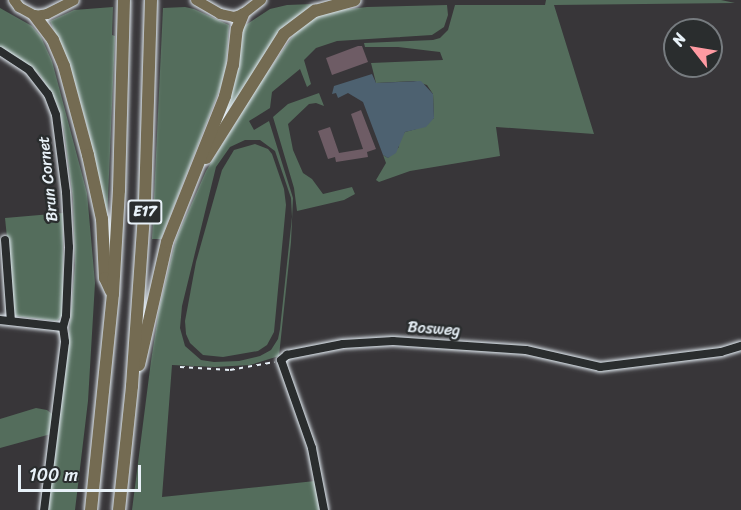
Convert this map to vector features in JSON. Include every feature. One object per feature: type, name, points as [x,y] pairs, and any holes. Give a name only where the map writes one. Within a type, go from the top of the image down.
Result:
[{"type":"highway","name":"E17","points":[[91,510],[113,294],[124,0]]},
{"type":"highway","name":"E17","points":[[119,510],[132,386],[146,202],[151,0]]},
{"type":"highway","points":[[188,188],[284,34],[315,11],[355,0]]},
{"type":"highway","points":[[132,386],[143,354],[164,251],[228,86],[237,29],[252,5]]},
{"type":"highway","points":[[35,16],[53,40],[64,66],[96,189],[104,237],[105,278],[113,294]]},
{"type":"main road","points":[[13,0],[18,8],[35,16],[47,14],[74,0]]},
{"type":"main road","points":[[196,0],[224,16],[252,5]]},
{"type":"street","name":"Brun Cornet","points":[[0,51],[17,60],[34,75],[48,94],[56,115],[68,218],[68,288],[63,327],[65,342],[44,510]]},
{"type":"street","points":[[5,240],[11,321]]},
{"type":"street","points":[[0,320],[63,327]]},
{"type":"street","name":"Bosweg","points":[[281,360],[287,355],[319,347],[393,341],[526,350],[600,367],[721,352],[741,346]]},
{"type":"street","points":[[281,360],[312,448],[324,510]]},
{"type":"path","points":[[180,367],[230,370],[281,360]]},
{"type":"green space","points":[[546,0],[721,0],[735,3],[554,5],[594,134],[496,127],[500,156],[410,171],[379,182],[376,180],[386,163],[383,155],[388,158],[399,147],[399,140],[405,132],[416,129],[434,118],[433,94],[427,85],[414,81],[376,83],[371,63],[443,60],[440,52],[398,47],[365,47],[364,43],[440,38],[448,30],[455,5],[545,5]]},
{"type":"green space","points":[[313,4],[285,27],[223,118],[244,26],[270,9],[287,5]]},
{"type":"green space","points":[[447,5],[448,15],[444,27],[432,35],[337,41],[316,48],[304,60],[311,84],[307,87],[300,69],[272,92],[270,108],[249,121],[254,130],[269,121],[293,198],[291,242],[279,356],[250,365],[215,367],[172,365],[162,497],[315,481],[320,510],[132,510],[159,309],[176,239],[206,171],[260,83],[299,27],[313,17],[332,11],[367,7]],"holes":[[[245,140],[260,140],[275,151],[291,198],[292,217],[278,339],[271,350],[260,356],[239,361],[201,360],[185,346],[180,328],[182,306],[216,167],[230,147]]]},
{"type":"green space","points":[[113,7],[112,35],[115,36],[107,221],[88,130],[70,66],[50,21],[74,10]]},
{"type":"green space","points":[[185,7],[229,25],[226,67],[221,86],[161,239],[152,239],[163,8]]},
{"type":"green space","points":[[0,8],[32,26],[41,37],[52,61],[87,193],[95,283],[88,401],[75,510],[48,510],[67,357],[75,265],[73,199],[64,130],[57,104],[40,75],[28,65],[0,49]]},
{"type":"green space","points":[[319,93],[324,106],[316,103],[309,104],[288,124],[293,150],[303,173],[312,179],[323,194],[352,187],[355,194],[344,200],[297,211],[294,188],[273,117],[288,104]]},
{"type":"green space","points":[[255,144],[268,149],[272,154],[284,189],[286,205],[274,332],[267,345],[258,351],[223,357],[203,355],[190,343],[186,334],[185,321],[196,262],[222,170],[234,150]]},
{"type":"green space","points":[[63,213],[63,315],[57,321],[15,316],[5,218]]},
{"type":"green space","points":[[36,408],[47,410],[53,415],[51,434],[0,448],[0,419]]},
{"type":"water","points":[[372,74],[376,83],[421,81],[433,94],[434,118],[426,127],[405,132],[396,153],[388,158],[383,155],[363,102],[348,93],[338,98],[336,93],[332,94],[334,86]]},
{"type":"building","points":[[362,46],[368,62],[332,75],[326,58]]},
{"type":"building","points":[[361,110],[376,149],[367,152],[368,157],[336,162],[335,157],[328,159],[318,131],[330,127],[339,153],[363,149],[351,114]]}]
